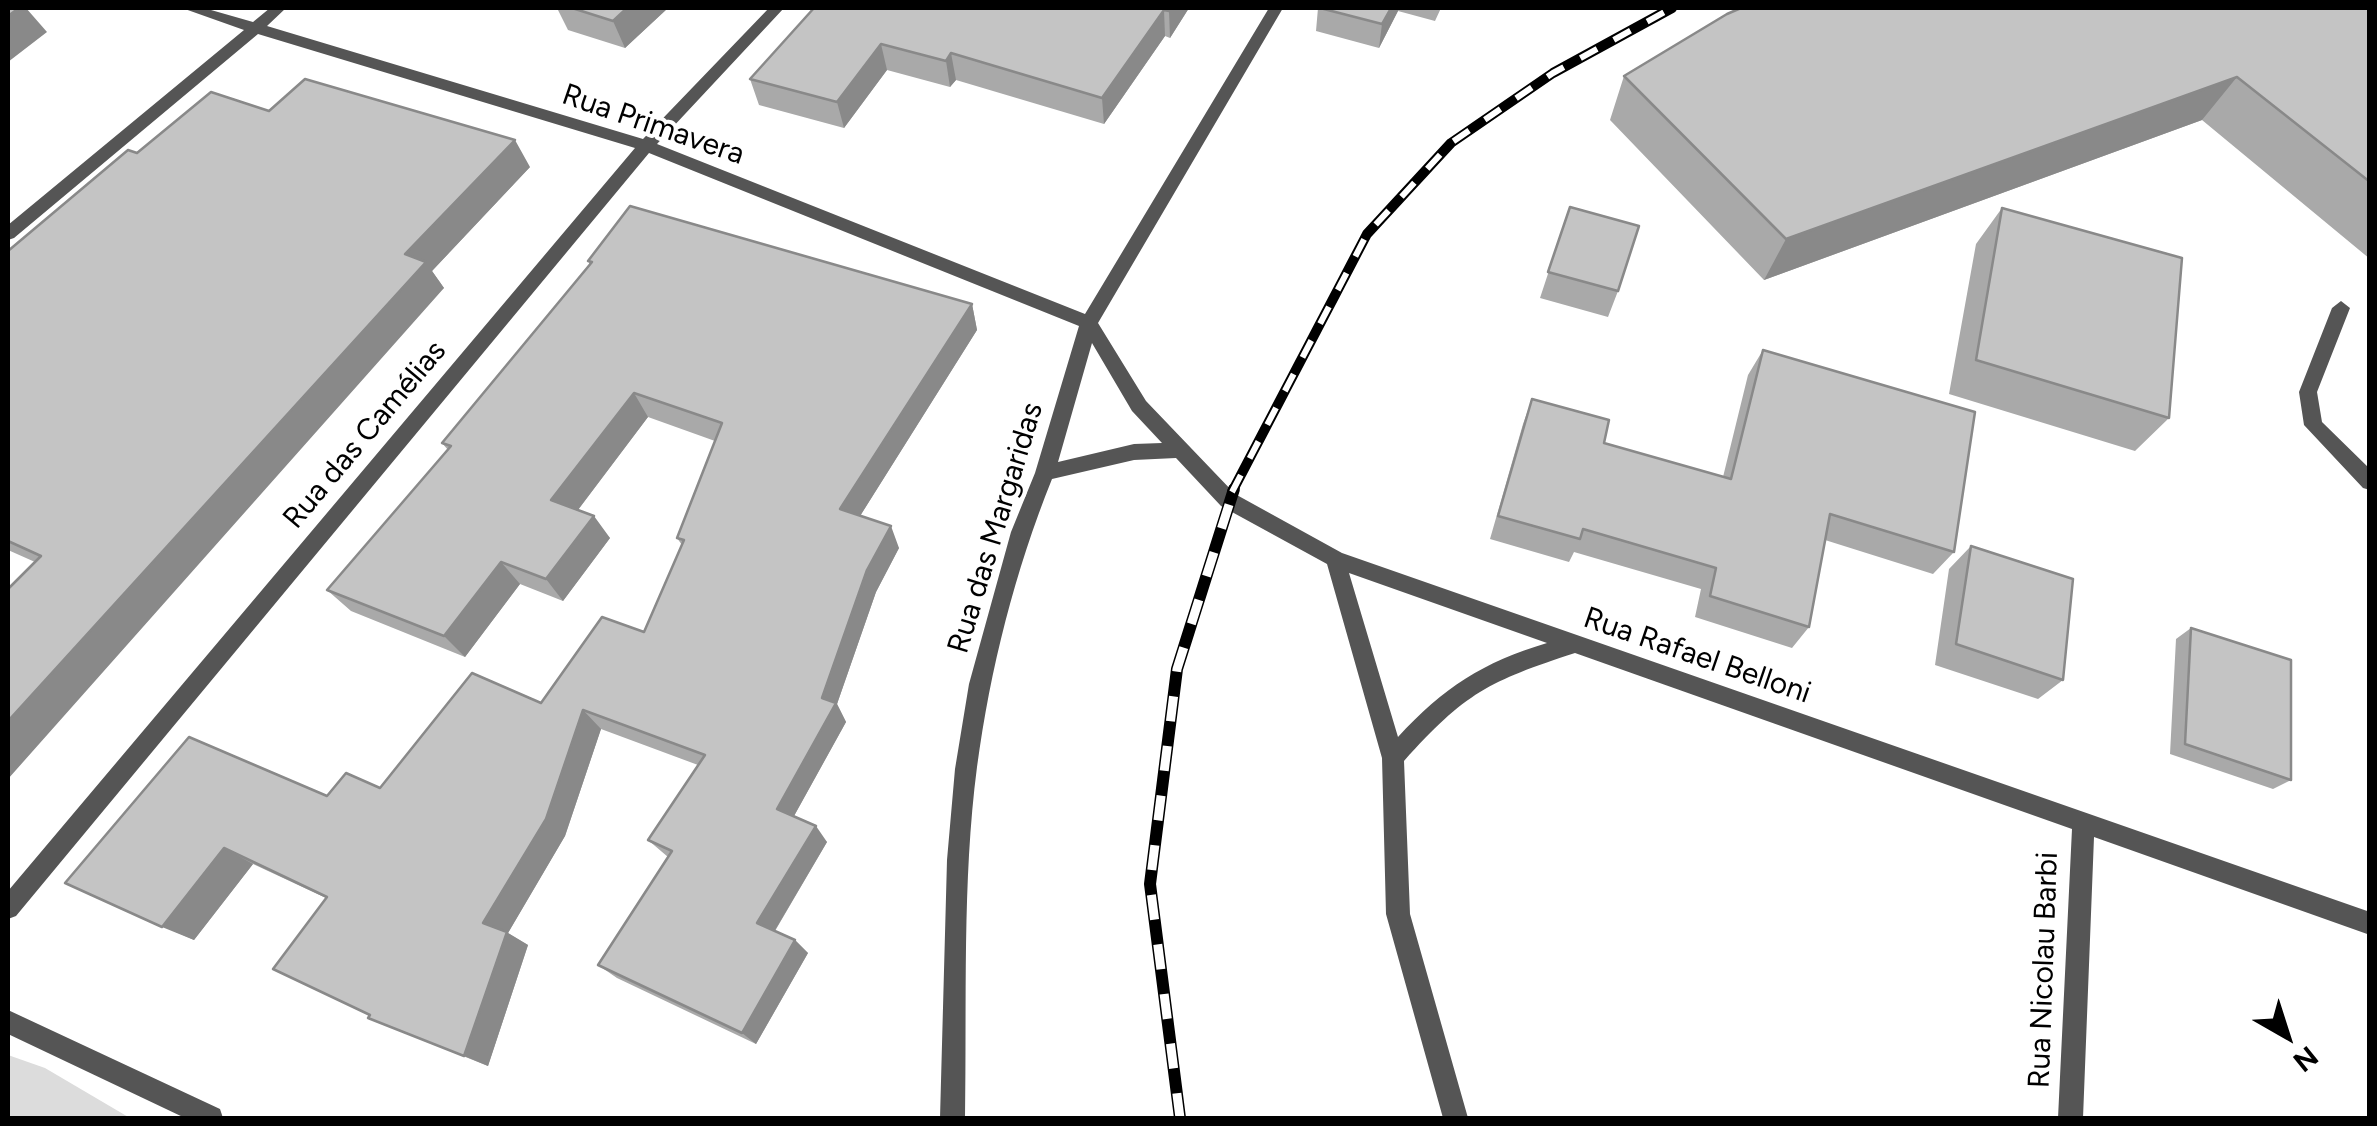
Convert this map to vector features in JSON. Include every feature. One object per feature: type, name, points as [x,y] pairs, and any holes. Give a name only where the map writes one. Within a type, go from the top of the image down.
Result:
[{"type":"street","name":"Rua Primavera","points":[[189,8],[646,146],[1089,322]]},
{"type":"street","points":[[8,234],[278,8]]},
{"type":"street","name":"Rua das Camélias","points":[[8,908],[646,146],[777,8]]},
{"type":"street","name":"Rua das Margaridas","points":[[952,1118],[958,860],[966,768],[980,684],[1021,532],[1045,473],[1089,322],[1276,8]]},
{"type":"street","points":[[2341,308],[2308,392],[2313,424],[2370,482]]},
{"type":"street","name":"Rua Rafael Belloni","points":[[1089,322],[1139,406],[1228,500],[1334,560],[2370,924]]},
{"type":"street","points":[[1045,473],[1134,452],[1179,450]]},
{"type":"street","points":[[1334,560],[1393,758],[1398,914],[1454,1118]]},
{"type":"street","points":[[1393,758],[1444,701],[1471,680],[1508,663],[1573,644]]},
{"type":"street","name":"Rua Nicolau Barbi","points":[[2070,1118],[2083,824]]},
{"type":"street","points":[[8,1022],[211,1118]]},
{"type":"shaded area","points":[[8,1055],[45,1068],[130,1118],[8,1118]]},
{"type":"building","points":[[572,8],[627,8],[613,21]]},
{"type":"building","points":[[814,8],[1172,8],[1164,10],[1102,98],[951,53],[946,61],[881,44],[837,102],[750,79]]},
{"type":"building","points":[[1320,8],[1391,8],[1382,24]]},
{"type":"building","points":[[1741,8],[2370,8],[2370,182],[2237,77],[1786,239],[1624,76]]},
{"type":"building","points":[[305,79],[515,140],[405,254],[426,262],[8,721],[8,589],[41,556],[8,541],[8,251],[128,150],[137,153],[211,92],[269,111]]},
{"type":"building","points":[[630,206],[972,304],[840,509],[891,526],[867,570],[822,698],[836,703],[777,809],[816,826],[757,923],[795,940],[742,1033],[598,965],[672,851],[648,840],[705,755],[583,710],[546,819],[483,923],[507,932],[464,1056],[368,1018],[370,1015],[273,969],[327,897],[224,848],[162,927],[65,883],[189,737],[327,796],[346,773],[380,788],[472,673],[541,703],[602,617],[644,632],[684,540],[677,538],[722,423],[634,393],[551,500],[594,516],[546,579],[501,562],[444,636],[327,590],[451,446],[442,443],[592,262],[588,261]]},
{"type":"building","points":[[1570,207],[1639,226],[1618,291],[1548,272]]},
{"type":"building","points":[[2002,208],[2182,258],[2169,418],[1976,360]]},
{"type":"building","points":[[1763,350],[1975,412],[1954,552],[1830,514],[1809,627],[1710,596],[1716,568],[1583,529],[1580,539],[1498,516],[1532,399],[1609,420],[1604,443],[1731,479]]},
{"type":"building","points":[[1971,546],[2073,579],[2063,680],[1956,644]]},
{"type":"building","points":[[2191,628],[2291,660],[2291,780],[2185,744]]},
{"type":"railway","points":[[1232,492],[1367,234],[1451,143],[1553,73],[1672,8]]},
{"type":"railway","points":[[1180,1118],[1150,884],[1177,669],[1234,489]]}]
